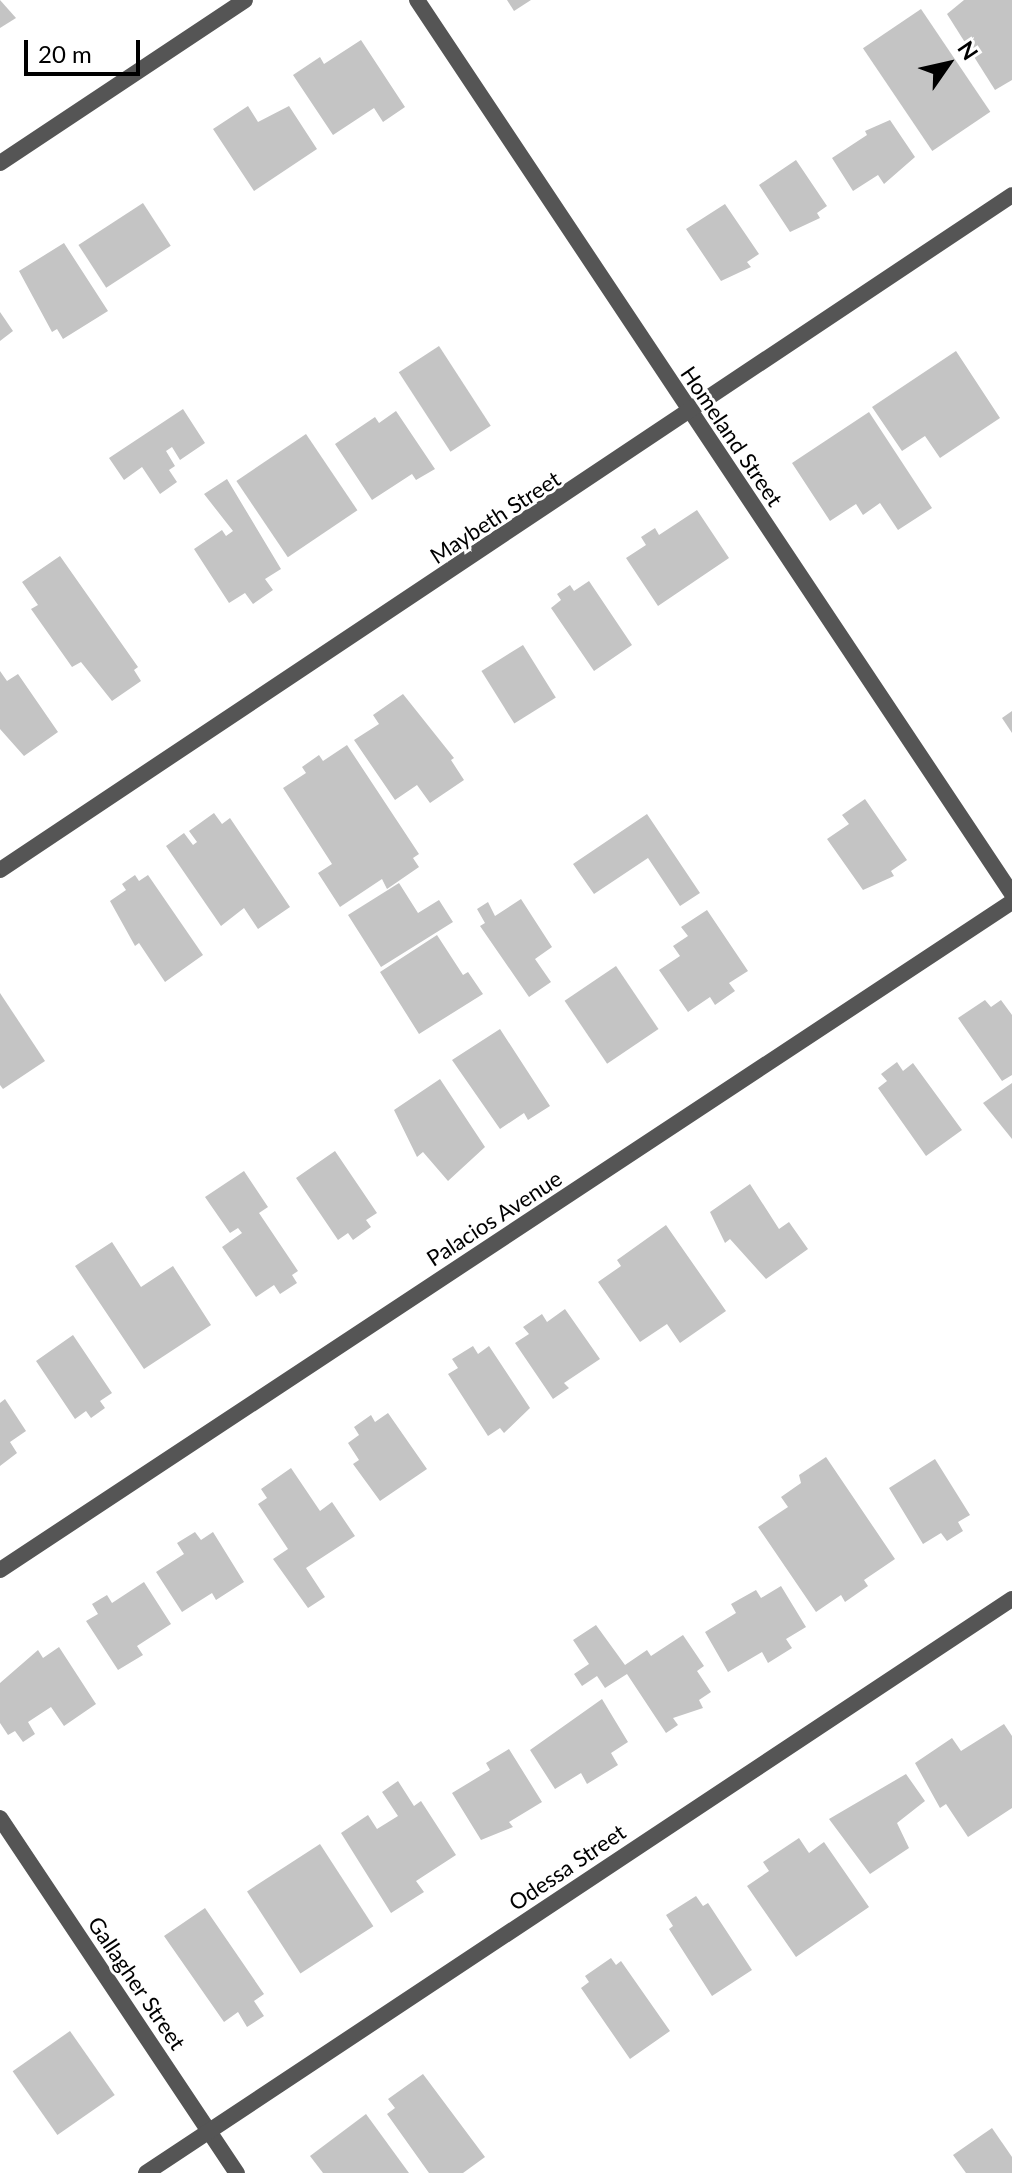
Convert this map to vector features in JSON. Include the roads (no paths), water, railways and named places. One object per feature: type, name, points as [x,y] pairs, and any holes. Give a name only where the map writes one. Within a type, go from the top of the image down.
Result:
[{"type":"street","points":[[0,163],[245,0]]},
{"type":"street","name":"Homeland Street","points":[[417,0],[1012,894]]},
{"type":"street","name":"Maybeth Street","points":[[0,870],[690,414],[1012,195]]},
{"type":"street","name":"Palacios Avenue","points":[[0,1570],[1012,902]]},
{"type":"street","name":"Odessa Street","points":[[146,2173],[1012,1599]]},
{"type":"street","name":"Gallagher Street","points":[[0,1818],[237,2173]]}]
